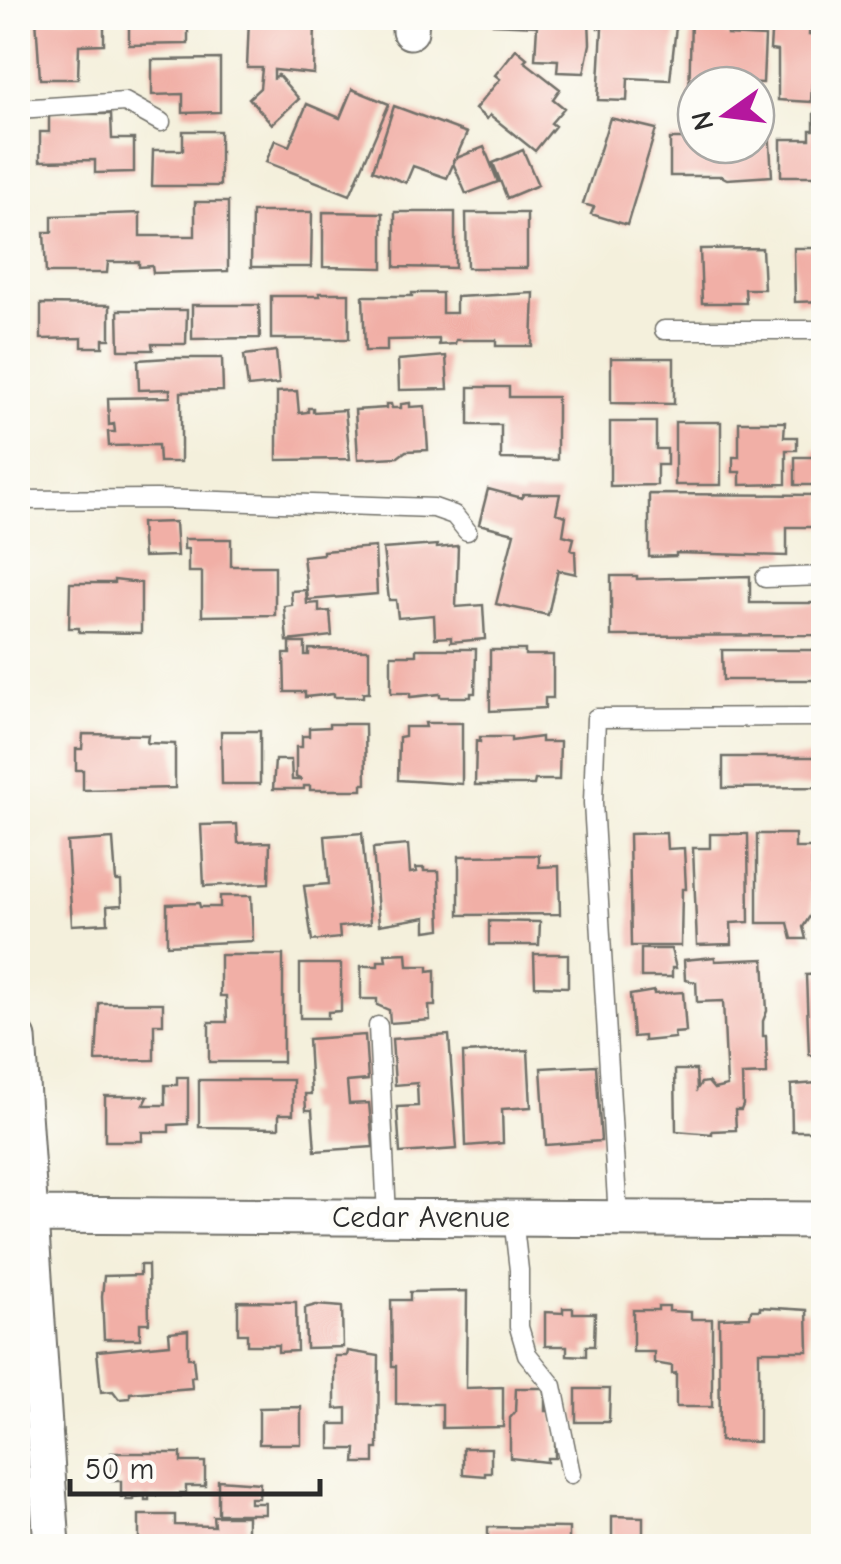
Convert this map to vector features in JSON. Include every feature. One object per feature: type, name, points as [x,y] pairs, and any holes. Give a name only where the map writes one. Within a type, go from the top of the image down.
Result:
[{"type":"street","points":[[18,1038],[33,1488],[52,1546]]},
{"type":"street","name":"Cedar Avenue","points":[[23,1215],[824,1220]]},
{"type":"lane","points":[[18,109],[125,102],[162,122]]},
{"type":"lane","points":[[664,330],[824,330]]},
{"type":"lane","points":[[18,500],[156,499],[434,508],[454,516],[467,531]]},
{"type":"lane","points":[[764,578],[824,576]]},
{"type":"lane","points":[[618,1218],[593,804],[596,718],[824,718]]},
{"type":"lane","points":[[378,1026],[387,1217]]},
{"type":"lane","points":[[513,1218],[519,1270],[519,1327],[527,1354],[557,1396],[571,1474]]},
{"type":"building","points":[[36,18],[104,18],[104,44],[79,45],[78,79],[40,79]]},
{"type":"building","points":[[129,18],[188,18],[188,44],[129,45]]},
{"type":"building","points":[[249,18],[315,18],[314,74],[274,70],[274,78],[278,75],[299,99],[272,124],[249,98],[260,88],[262,68],[247,68]]},
{"type":"building","points":[[494,18],[589,18],[590,44],[584,73],[557,72],[558,60],[535,59],[537,26],[493,24]]},
{"type":"building","points":[[599,18],[639,18],[639,25],[651,25],[652,18],[677,18],[670,80],[628,78],[627,101],[598,100],[602,28],[598,28]]},
{"type":"building","points":[[691,18],[728,18],[727,35],[765,37],[764,65],[690,65]]},
{"type":"building","points":[[772,18],[810,18],[809,35],[824,36],[824,85],[812,84],[811,102],[778,100],[778,51],[770,50]]},
{"type":"building","points":[[516,49],[527,58],[524,61],[560,89],[553,99],[564,108],[535,151],[490,115],[487,119],[475,109],[500,79],[495,75]]},
{"type":"building","points":[[220,59],[220,112],[183,113],[183,94],[152,95],[152,60]]},
{"type":"building","points":[[352,89],[389,104],[350,195],[266,162],[275,140],[289,146],[307,104],[340,118]]},
{"type":"building","points":[[394,106],[467,133],[447,178],[413,166],[406,183],[373,170]]},
{"type":"building","points":[[814,113],[824,113],[824,176],[781,176],[781,139],[810,139]]},
{"type":"building","points":[[49,114],[111,114],[112,139],[134,139],[134,172],[95,173],[95,160],[40,161],[40,132],[49,132]]},
{"type":"building","points":[[610,118],[656,129],[627,225],[591,214],[594,207],[583,204]]},
{"type":"building","points":[[183,131],[220,131],[220,186],[152,186],[153,150],[183,150]]},
{"type":"building","points":[[670,139],[676,139],[676,165],[771,165],[772,176],[670,176]]},
{"type":"building","points":[[484,147],[498,182],[466,194],[454,159]]},
{"type":"building","points":[[523,150],[538,185],[507,198],[493,163]]},
{"type":"building","points":[[195,202],[228,202],[228,271],[153,273],[152,266],[139,267],[139,262],[108,262],[107,273],[46,273],[44,232],[52,232],[52,216],[140,213],[140,236],[195,236]]},
{"type":"building","points":[[252,212],[312,212],[311,267],[251,267]]},
{"type":"building","points":[[323,212],[383,213],[383,268],[323,267]]},
{"type":"building","points":[[395,212],[455,212],[455,268],[395,267]]},
{"type":"building","points":[[466,213],[527,213],[527,268],[467,268]]},
{"type":"building","points":[[762,248],[764,289],[745,289],[746,303],[702,303],[700,249]]},
{"type":"building","points":[[794,248],[824,248],[824,301],[795,302]]},
{"type":"building","points":[[319,293],[349,293],[349,339],[271,339],[271,296],[320,296]]},
{"type":"building","points":[[442,293],[442,313],[456,313],[456,297],[534,293],[532,346],[496,346],[496,340],[456,340],[455,344],[439,345],[439,339],[387,340],[387,351],[365,351],[363,296]]},
{"type":"building","points":[[41,304],[110,305],[110,339],[103,339],[103,347],[82,347],[82,338],[41,339]]},
{"type":"building","points":[[192,305],[259,305],[260,338],[192,339]]},
{"type":"building","points":[[118,310],[187,310],[186,344],[152,344],[153,350],[119,350]]},
{"type":"building","points":[[276,351],[279,384],[248,387],[244,355]]},
{"type":"building","points":[[446,356],[448,389],[399,390],[398,360]]},
{"type":"building","points":[[222,358],[223,391],[181,392],[181,462],[159,462],[158,445],[109,446],[108,432],[115,432],[114,424],[109,425],[108,398],[170,397],[170,389],[139,390],[138,360]]},
{"type":"building","points":[[611,358],[674,358],[674,404],[611,403]]},
{"type":"building","points":[[469,387],[509,387],[509,397],[557,397],[557,460],[501,459],[501,425],[469,425]]},
{"type":"building","points":[[297,391],[299,413],[308,412],[308,408],[313,408],[313,412],[345,410],[350,459],[277,460],[277,392]]},
{"type":"building","points":[[410,403],[410,407],[425,406],[428,450],[406,451],[398,457],[358,459],[355,410],[386,408],[386,404],[401,408],[401,404]]},
{"type":"building","points":[[610,422],[656,422],[656,449],[667,449],[667,465],[657,465],[657,485],[610,486]]},
{"type":"building","points":[[675,422],[721,422],[721,485],[675,485]]},
{"type":"building","points":[[739,422],[785,422],[784,437],[797,437],[797,450],[786,450],[786,484],[740,485],[740,472],[733,472],[733,457],[739,457]]},
{"type":"building","points":[[814,450],[824,450],[824,485],[795,485],[795,457],[814,457]]},
{"type":"building","points":[[488,489],[522,498],[523,494],[560,494],[556,513],[566,516],[563,535],[574,538],[571,550],[575,551],[576,574],[558,570],[548,615],[496,604],[514,533],[479,524]]},
{"type":"building","points":[[649,494],[824,495],[824,527],[787,527],[787,556],[676,553],[649,557]]},
{"type":"building","points":[[175,522],[177,556],[143,557],[141,523]]},
{"type":"building","points":[[184,539],[231,539],[231,566],[275,566],[275,615],[202,616],[202,572],[188,572]]},
{"type":"building","points":[[458,546],[456,607],[483,605],[485,639],[451,642],[451,637],[435,638],[434,615],[398,618],[396,600],[389,600],[383,549]]},
{"type":"building","points":[[375,547],[377,594],[308,600],[303,556]]},
{"type":"building","points":[[611,576],[750,576],[750,603],[824,603],[824,635],[611,636]]},
{"type":"building","points":[[70,583],[141,583],[141,633],[79,632],[79,628],[69,628]]},
{"type":"building","points":[[306,590],[307,604],[319,603],[319,612],[330,611],[332,636],[287,641],[284,606],[292,605],[291,591]]},
{"type":"building","points":[[290,643],[305,643],[305,655],[309,655],[309,649],[369,650],[369,693],[363,693],[363,697],[305,697],[305,692],[285,692],[284,654],[290,654]]},
{"type":"building","points":[[416,649],[476,649],[475,693],[471,697],[410,697],[410,693],[391,693],[391,655],[416,655]]},
{"type":"building","points":[[490,650],[553,655],[553,698],[545,698],[545,708],[490,711]]},
{"type":"building","points":[[722,650],[824,650],[824,680],[723,680]]},
{"type":"building","points":[[425,723],[462,723],[462,784],[398,780],[399,737],[405,736],[405,727],[426,727]]},
{"type":"building","points":[[365,724],[366,784],[362,784],[362,790],[310,790],[310,786],[273,789],[275,760],[291,760],[292,780],[302,780],[296,777],[296,747],[302,747],[302,736],[309,736],[309,728]]},
{"type":"building","points":[[221,731],[260,731],[260,784],[222,784]]},
{"type":"building","points":[[83,734],[148,735],[147,743],[175,744],[175,788],[83,790],[83,770],[76,770],[76,749],[82,749]]},
{"type":"building","points":[[480,737],[511,737],[511,741],[541,737],[541,742],[560,742],[559,780],[535,780],[534,785],[475,785],[476,741],[480,742]]},
{"type":"building","points":[[723,757],[824,757],[824,787],[723,788]]},
{"type":"building","points":[[237,824],[238,843],[270,842],[269,883],[204,886],[201,825]]},
{"type":"building","points":[[362,833],[370,924],[339,927],[340,938],[312,941],[304,886],[329,884],[325,836]]},
{"type":"building","points":[[666,833],[667,849],[684,848],[686,889],[682,889],[681,946],[631,946],[629,834]]},
{"type":"building","points":[[710,834],[748,834],[749,922],[731,923],[732,944],[697,945],[693,848],[710,848]]},
{"type":"building","points":[[757,834],[795,834],[795,848],[812,848],[812,913],[803,927],[806,939],[792,939],[788,923],[757,923]]},
{"type":"building","points":[[113,839],[122,905],[107,906],[108,923],[72,925],[67,842]]},
{"type":"building","points":[[408,845],[410,873],[417,872],[416,868],[439,871],[441,929],[426,931],[426,917],[379,925],[373,848]]},
{"type":"building","points":[[539,855],[539,867],[559,866],[560,914],[459,915],[459,856]]},
{"type":"building","points":[[220,896],[251,896],[253,941],[167,945],[167,904],[220,907]]},
{"type":"building","points":[[489,921],[540,922],[539,945],[489,945]]},
{"type":"building","points":[[641,949],[671,949],[676,968],[672,968],[672,977],[641,977]]},
{"type":"building","points":[[407,953],[408,966],[435,970],[435,1006],[429,1006],[430,1020],[390,1023],[389,1010],[377,1005],[377,999],[361,999],[361,966],[378,966],[378,961],[386,961],[385,954]]},
{"type":"building","points":[[534,954],[568,954],[568,987],[535,986]]},
{"type":"building","points":[[220,955],[283,955],[283,1062],[209,1062],[209,1022],[227,1022],[226,996],[220,996]]},
{"type":"building","points":[[715,957],[715,961],[764,959],[767,1011],[763,1036],[767,1074],[742,1075],[743,1105],[741,1110],[735,1110],[736,1130],[712,1134],[676,1131],[675,1070],[696,1070],[697,1089],[708,1082],[714,1089],[727,1086],[723,1001],[697,1002],[696,982],[685,980],[684,960]]},
{"type":"building","points":[[300,964],[341,964],[341,1011],[328,1012],[328,1018],[300,1018]]},
{"type":"building","points":[[824,974],[824,1055],[809,1055],[806,975]]},
{"type":"building","points":[[683,992],[686,1032],[674,1033],[675,1038],[644,1041],[644,1036],[633,1037],[630,995]]},
{"type":"building","points":[[99,1003],[163,1003],[163,1024],[154,1024],[154,1060],[96,1061]]},
{"type":"building","points":[[365,1035],[368,1080],[347,1082],[349,1104],[369,1103],[373,1147],[315,1151],[312,1110],[306,1110],[305,1094],[311,1094],[308,1039]]},
{"type":"building","points":[[449,1035],[457,1149],[400,1153],[397,1107],[418,1106],[417,1083],[395,1085],[392,1039]]},
{"type":"building","points":[[528,1050],[531,1107],[502,1109],[503,1143],[466,1146],[463,1053]]},
{"type":"building","points":[[596,1065],[601,1141],[546,1145],[541,1068]]},
{"type":"building","points":[[177,1077],[188,1077],[188,1124],[169,1125],[169,1132],[142,1132],[142,1141],[105,1141],[105,1096],[143,1096],[148,1097],[144,1105],[165,1105],[165,1085],[177,1085]]},
{"type":"building","points":[[199,1080],[293,1080],[293,1114],[279,1114],[279,1128],[199,1127]]},
{"type":"building","points":[[824,1083],[824,1142],[813,1142],[814,1131],[792,1131],[791,1085]]},
{"type":"building","points":[[140,1265],[148,1265],[149,1323],[140,1323],[140,1339],[104,1339],[104,1276],[140,1275]]},
{"type":"building","points":[[467,1291],[466,1388],[503,1387],[503,1427],[442,1428],[442,1404],[396,1404],[391,1300],[410,1300],[410,1292]]},
{"type":"building","points":[[238,1301],[296,1302],[297,1351],[278,1352],[278,1345],[247,1345],[247,1334],[238,1334]]},
{"type":"building","points":[[658,1306],[691,1312],[691,1319],[712,1319],[712,1407],[676,1407],[676,1373],[672,1374],[672,1366],[654,1363],[654,1352],[633,1352],[633,1310],[658,1310]]},
{"type":"building","points":[[342,1307],[343,1347],[306,1348],[305,1308]]},
{"type":"building","points":[[563,1308],[573,1308],[573,1313],[595,1313],[594,1346],[586,1346],[586,1356],[567,1355],[567,1346],[545,1346],[545,1312],[563,1313]]},
{"type":"building","points":[[751,1310],[807,1310],[808,1351],[759,1351],[759,1442],[720,1441],[719,1318],[750,1317]]},
{"type":"building","points":[[188,1330],[188,1358],[193,1358],[195,1377],[191,1377],[192,1388],[130,1393],[130,1398],[119,1399],[113,1391],[101,1392],[97,1351],[170,1344],[169,1332]]},
{"type":"building","points":[[348,1351],[379,1356],[378,1449],[374,1449],[374,1463],[355,1463],[356,1449],[330,1449],[330,1424],[347,1424],[347,1408],[335,1409],[335,1356],[347,1356]]},
{"type":"building","points":[[516,1388],[545,1388],[545,1411],[553,1411],[555,1419],[555,1458],[547,1458],[547,1462],[510,1458],[510,1418],[515,1412]]},
{"type":"building","points":[[576,1389],[610,1389],[609,1422],[576,1422]]},
{"type":"building","points":[[301,1407],[301,1444],[259,1444],[259,1408]]},
{"type":"building","points":[[463,1448],[491,1448],[491,1473],[463,1474]]},
{"type":"building","points":[[111,1453],[181,1453],[181,1462],[205,1462],[205,1486],[186,1486],[186,1493],[180,1496],[126,1500],[121,1497],[121,1481],[111,1481]]},
{"type":"building","points":[[218,1480],[260,1483],[259,1498],[250,1498],[250,1503],[265,1503],[265,1514],[218,1514]]},
{"type":"building","points":[[139,1515],[175,1515],[175,1525],[214,1526],[213,1516],[247,1516],[247,1546],[139,1546]]},
{"type":"building","points":[[612,1516],[643,1517],[643,1546],[612,1546]]},
{"type":"building","points":[[488,1527],[569,1528],[569,1546],[488,1546]]}]
